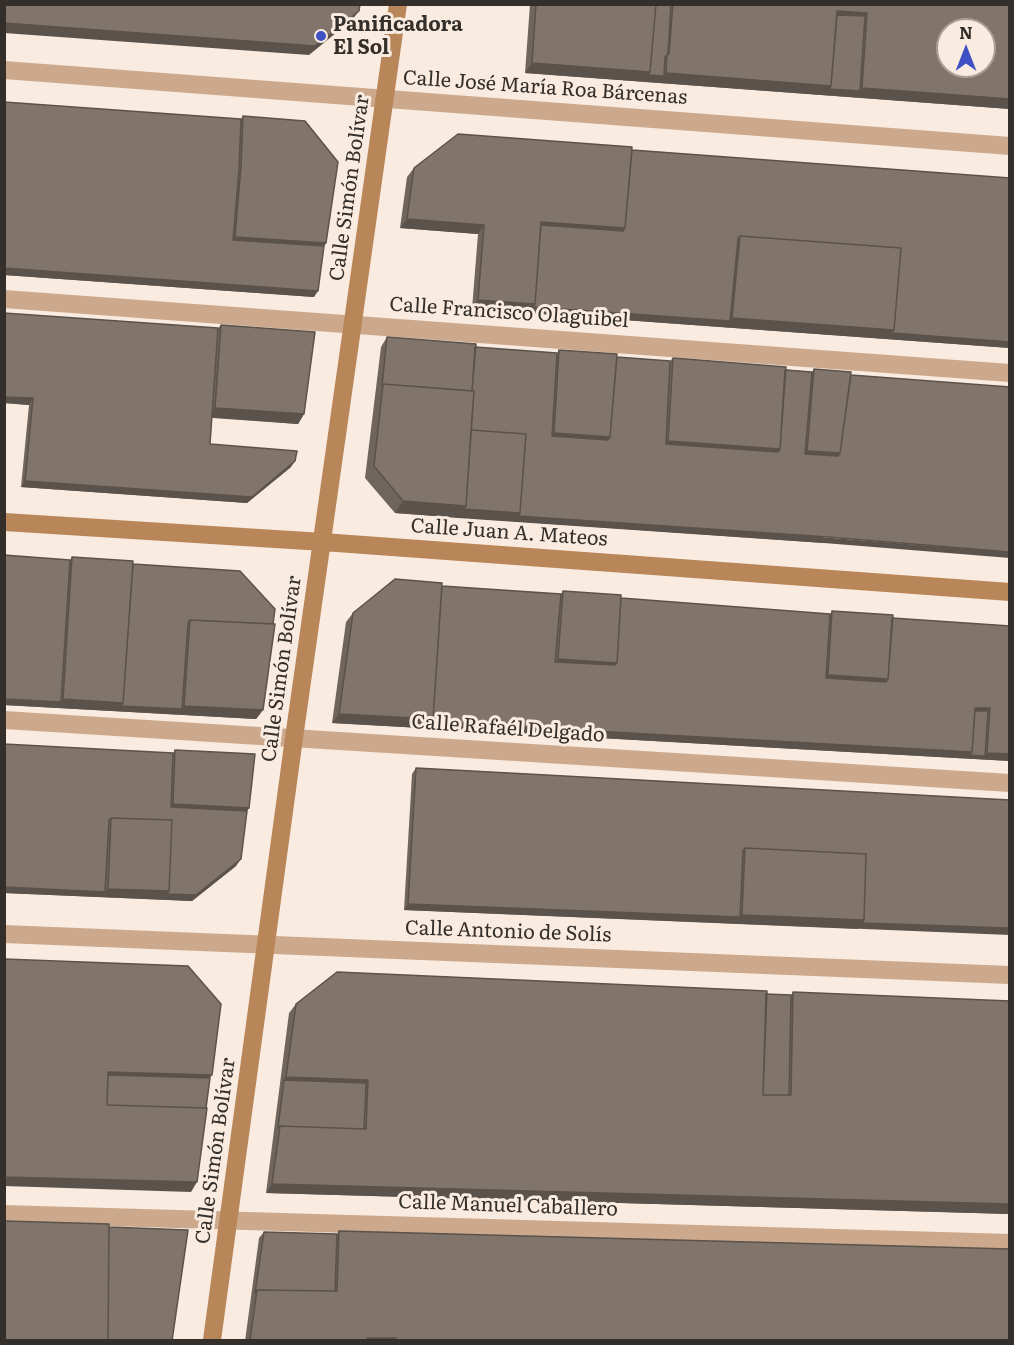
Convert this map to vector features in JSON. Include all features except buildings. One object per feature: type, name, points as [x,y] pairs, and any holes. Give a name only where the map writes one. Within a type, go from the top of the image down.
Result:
[{"type":"street","name":"Calle Simón Bolívar","points":[[212,1341],[294,738],[398,4]]},
{"type":"street","name":"Calle José María Roa Bárcenas","points":[[4,70],[1010,146]]},
{"type":"street","name":"Calle Francisco Olaguibel","points":[[4,299],[1010,373]]},
{"type":"street","name":"Calle Juan A. Mateos","points":[[4,522],[323,542],[1010,592]]},
{"type":"street","name":"Calle Rafaél Delgado","points":[[4,720],[1010,783]]},
{"type":"street","name":"Calle Antonio de Solís","points":[[4,934],[1010,975]]},
{"type":"street","name":"Calle Manuel Caballero","points":[[4,1214],[1010,1243]]},
{"type":"place","name":"Panificadora El Sol","points":[[321,36]]}]
